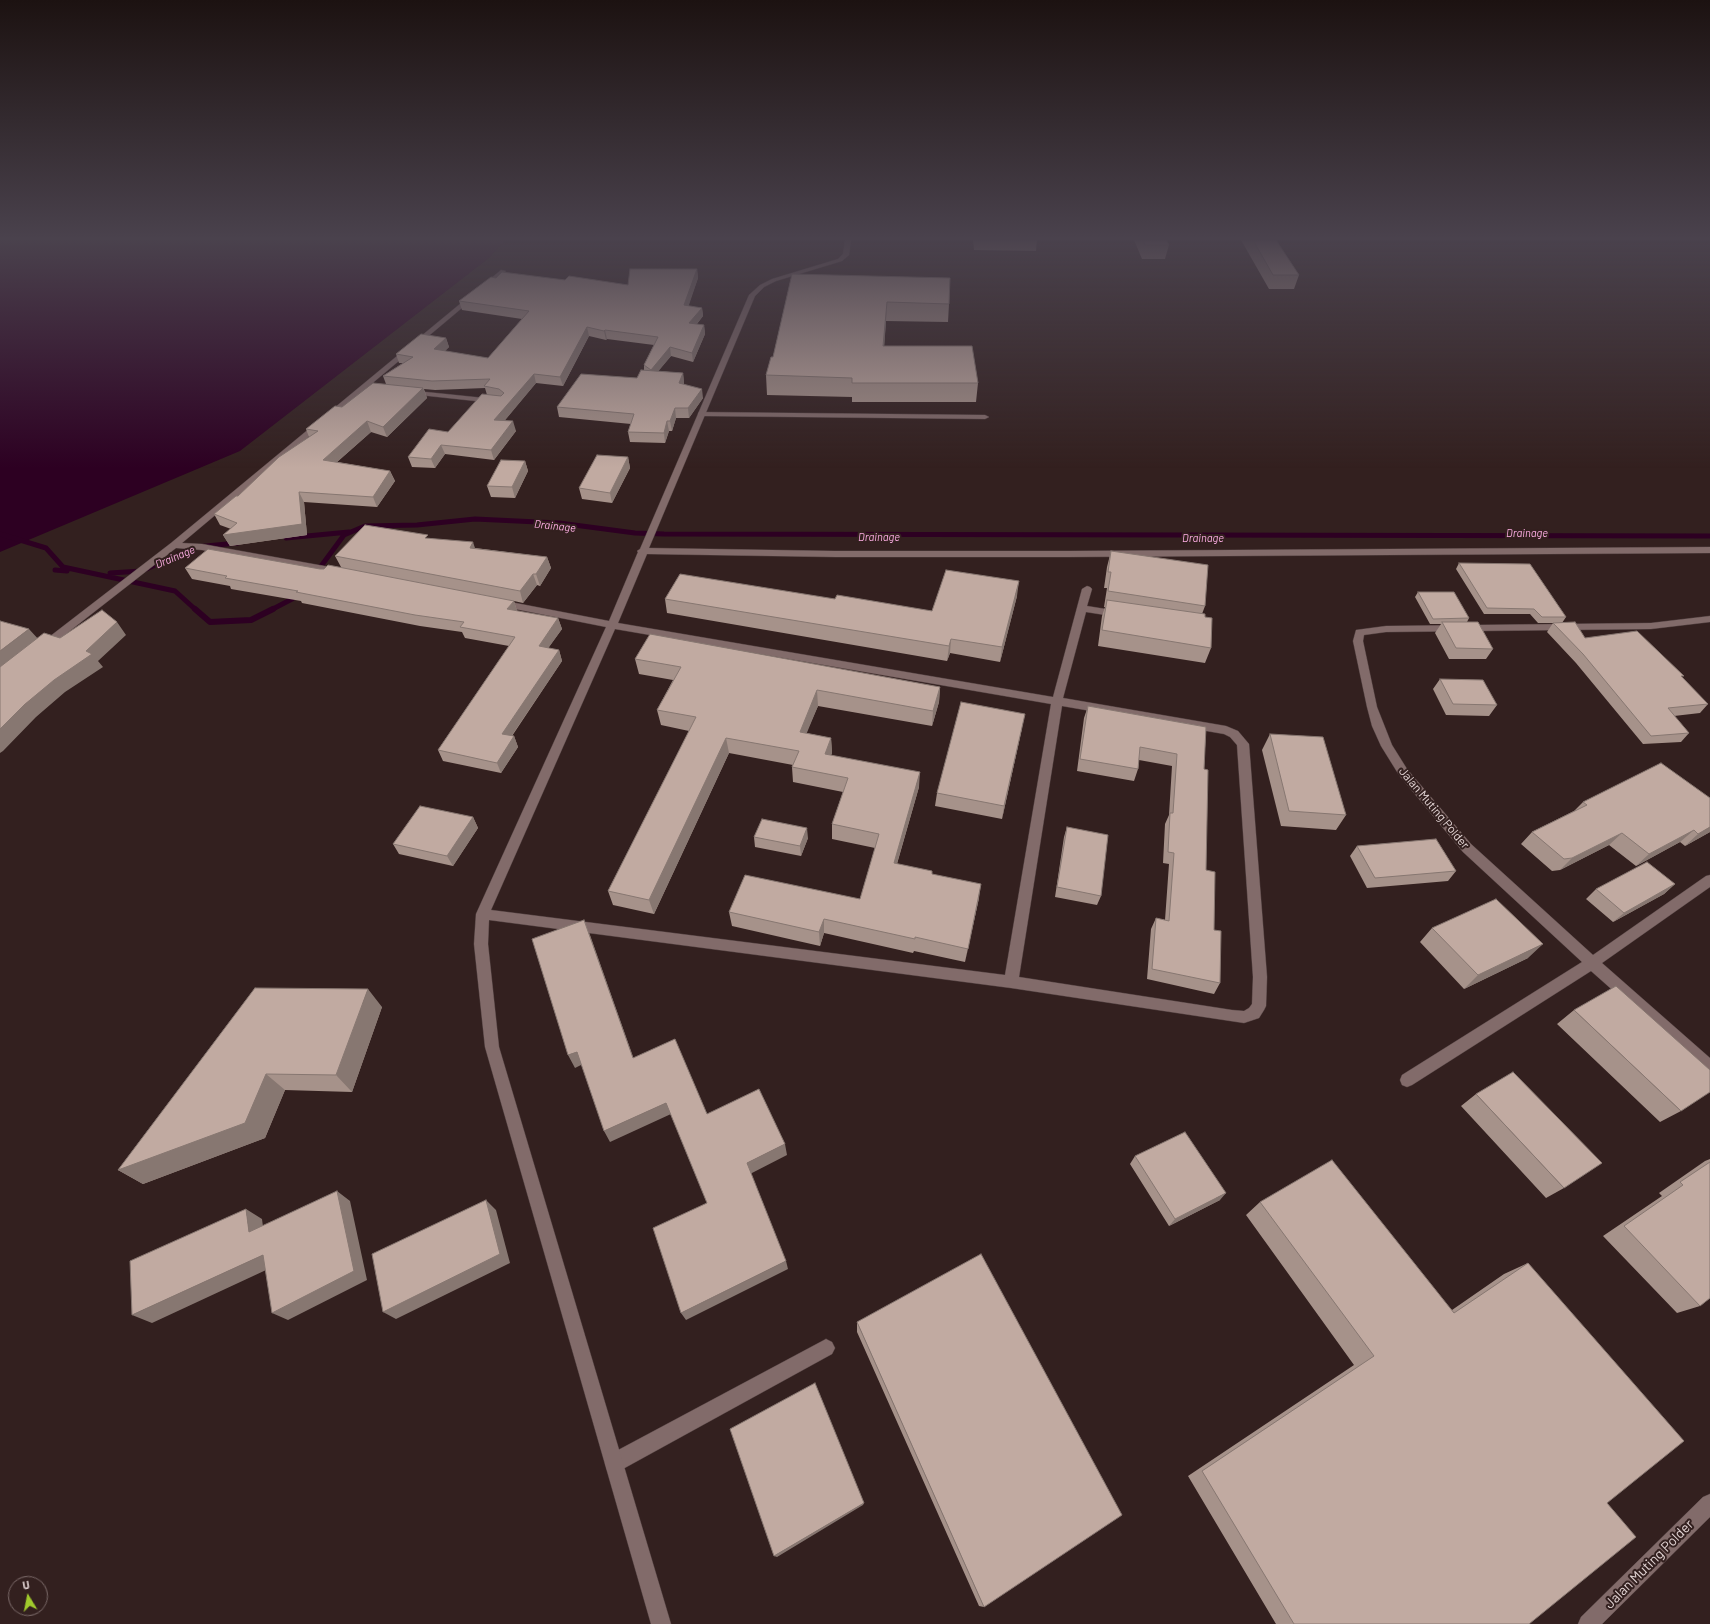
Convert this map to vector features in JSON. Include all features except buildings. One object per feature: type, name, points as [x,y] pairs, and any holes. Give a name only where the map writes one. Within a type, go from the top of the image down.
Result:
[{"type":"street","points":[[38,651],[174,545],[449,316]]},
{"type":"street","points":[[661,1624],[492,1047],[480,944],[483,914],[612,625],[743,316]]},
{"type":"street","points":[[363,387],[379,389]]},
{"type":"street","points":[[402,391],[501,402]]},
{"type":"street","points":[[702,414],[985,417]]},
{"type":"street","points":[[174,545],[202,548],[353,574]]},
{"type":"street","points":[[645,546],[835,554],[1710,550]]},
{"type":"street","points":[[1011,982],[1057,701],[1087,589]]},
{"type":"street","points":[[483,914],[1011,982],[1232,1016],[1244,1017],[1254,1013],[1259,1006],[1260,977],[1243,744],[1234,734],[1226,730],[612,625],[486,600]]},
{"type":"street","points":[[1082,608],[1128,615]]},
{"type":"street","name":"Jalan Muting Polder","points":[[1710,619],[1651,626],[1386,629],[1363,631],[1359,634],[1358,641],[1378,726],[1387,746],[1403,772],[1467,848],[1592,963],[1710,1067]]},
{"type":"street","points":[[1407,1080],[1592,963],[1710,880]]},
{"type":"street","points":[[614,1463],[826,1348]]},
{"type":"street","name":"Jalan Muting Polder","points":[[1588,1624],[1710,1504]]},
{"type":"shaded area","points":[[0,316],[414,316],[240,451],[0,552]]},
{"type":"waterway","points":[[316,573],[344,535],[365,526],[417,525],[475,519],[559,523],[635,533],[664,534],[1710,536]]},
{"type":"waterway","name":"Drainage","points":[[286,538],[349,532]]},
{"type":"waterway","name":"Drainage","points":[[0,534],[46,548],[63,567],[175,591],[196,610]]},
{"type":"waterway","name":"Drainage","points":[[110,573],[142,571],[195,547],[238,543]]},
{"type":"waterway","name":"Drainage","points":[[55,570],[67,571]]},
{"type":"waterway","points":[[271,610],[292,599],[299,593]]},
{"type":"waterway","points":[[195,609],[210,622],[251,620],[271,610]]}]
